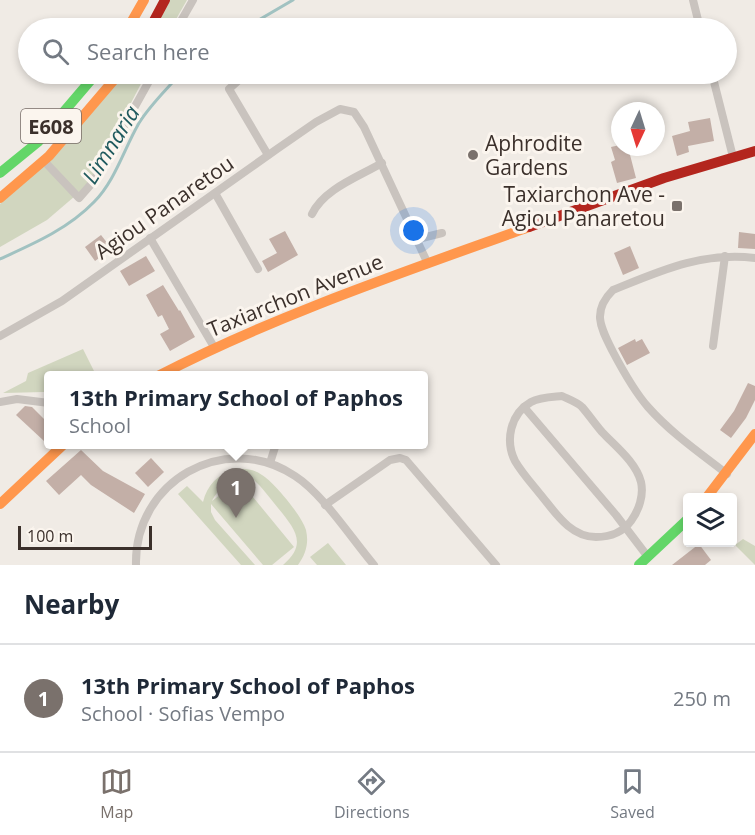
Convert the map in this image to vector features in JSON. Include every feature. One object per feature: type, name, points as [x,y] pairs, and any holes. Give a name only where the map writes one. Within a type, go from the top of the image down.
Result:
[{"type":"main road","points":[[134,18],[144,0]]},
{"type":"main road","points":[[155,18],[165,0]]},
{"type":"main road","name":"E608","points":[[0,173],[38,142],[87,84]]},
{"type":"main road","name":"E608","points":[[0,198],[45,162],[111,84]]},
{"type":"main road","name":"Taxiarchon Avenue","points":[[166,371],[214,347],[428,264],[664,177],[755,151]]},
{"type":"main road","points":[[711,493],[755,434]]},
{"type":"main road","points":[[0,504],[59,449]]},
{"type":"main road","points":[[639,565],[683,523]]},
{"type":"street","points":[[183,18],[193,0]]},
{"type":"street","points":[[693,0],[698,18]]},
{"type":"street","points":[[45,162],[79,198],[93,182],[147,84]]},
{"type":"street","points":[[234,84],[229,89],[268,155]]},
{"type":"street","points":[[715,84],[733,157]]},
{"type":"street","name":"Agiou Panaretou","points":[[0,336],[62,301],[268,155],[316,122],[340,109],[354,112],[382,163]]},
{"type":"street","points":[[312,214],[326,196],[382,163],[428,264]]},
{"type":"street","points":[[215,193],[258,269]]},
{"type":"street","points":[[418,239],[442,233]]},
{"type":"street","points":[[150,238],[214,347]]},
{"type":"street","points":[[727,474],[670,429],[648,407],[623,372],[600,323],[600,309],[605,297],[613,290],[678,264],[702,258],[725,256],[755,258]]},
{"type":"street","points":[[713,346],[725,256]]},
{"type":"street","points":[[562,396],[580,405],[633,466],[641,482],[641,499],[626,528],[607,536],[593,537],[580,534],[569,528],[544,499],[515,461],[509,444],[510,430],[516,415],[524,407],[532,401],[562,396]]},
{"type":"street","points":[[0,402],[17,399],[44,402]]},
{"type":"street","points":[[524,407],[648,557]]},
{"type":"street","points":[[270,463],[274,449]]},
{"type":"street","points":[[136,565],[140,530],[150,507],[168,485],[192,470],[214,462],[242,458],[270,463],[303,482],[374,565]]},
{"type":"street","points":[[325,505],[390,460],[403,458],[496,565]]},
{"type":"green space","points":[[166,0],[187,0],[177,18],[156,18]]},
{"type":"green space","points":[[111,84],[141,84],[89,184],[47,220],[0,247],[0,204]]},
{"type":"green space","points":[[83,349],[94,371],[44,371],[44,392],[3,393],[26,381],[28,373]]},
{"type":"green space","points":[[235,469],[253,470],[259,473],[287,500],[299,516],[306,530],[307,544],[298,565],[283,565],[295,550],[297,543],[294,530],[253,479],[240,478],[229,482],[212,501],[239,480],[294,547],[272,565],[263,565],[211,504],[211,512],[215,520],[255,565],[241,565],[178,494],[187,486],[203,502],[207,490],[214,481]]},
{"type":"green space","points":[[743,539],[755,546],[755,565],[737,547],[737,544]]},
{"type":"green space","points":[[328,543],[346,565],[317,565],[310,557]]},
{"type":"building","points":[[710,118],[714,141],[688,146],[689,152],[677,156],[672,136],[690,131],[688,122]]},
{"type":"building","points":[[614,156],[630,156],[636,178],[617,183],[611,162],[615,160]]},
{"type":"building","points":[[285,231],[298,255],[268,272],[262,261],[277,253],[269,239]]},
{"type":"building","points":[[739,232],[755,234],[755,249],[738,248]]},
{"type":"building","points":[[101,235],[112,249],[95,261],[85,247]]},
{"type":"building","points":[[630,246],[639,268],[623,275],[614,253]]},
{"type":"building","points":[[146,256],[155,271],[129,286],[120,271]]},
{"type":"building","points":[[163,285],[195,337],[170,351],[160,334],[169,329],[162,315],[158,317],[146,295]]},
{"type":"building","points":[[635,339],[636,342],[642,339],[650,353],[627,365],[618,348]]},
{"type":"building","points":[[748,383],[755,386],[755,400],[746,418],[731,438],[720,430],[734,411]]},
{"type":"building","points":[[25,406],[32,407],[44,419],[44,441],[16,415]]},
{"type":"building","points":[[81,450],[103,471],[145,494],[134,513],[91,485],[81,475],[59,495],[46,481]]},
{"type":"building","points":[[151,458],[164,472],[148,487],[135,473]]},
{"type":"building","points":[[695,547],[701,547],[711,560],[705,565],[672,565]]},
{"type":"waterway","name":"Limnaria","points":[[262,18],[293,0]]},
{"type":"waterway","name":"Limnaria","points":[[0,259],[62,228],[94,202],[114,175],[143,116],[171,84]]},
{"type":"traffic: fast","points":[[0,173],[38,142],[87,84]]},
{"type":"traffic: fast","points":[[639,565],[683,524]]},
{"type":"traffic: slow","points":[[134,18],[144,0]]},
{"type":"traffic: slow","points":[[0,198],[49,156],[110,84]]},
{"type":"traffic: slow","points":[[168,371],[294,314],[529,227]]},
{"type":"traffic: slow","points":[[710,493],[755,434]]},
{"type":"traffic: slow","points":[[0,504],[59,449]]},
{"type":"traffic: jam","points":[[155,18],[165,0]]},
{"type":"traffic: jam","points":[[529,227],[664,178],[755,151]]},
{"type":"place","name":"Aphrodite Gardens","points":[[473,155]]},
{"type":"place","name":"Taxiarchon Ave - Agiou Panaretou","points":[[677,206]]},
{"type":"place","name":"13th Primary School of Paphos","points":[[236,518]]}]
